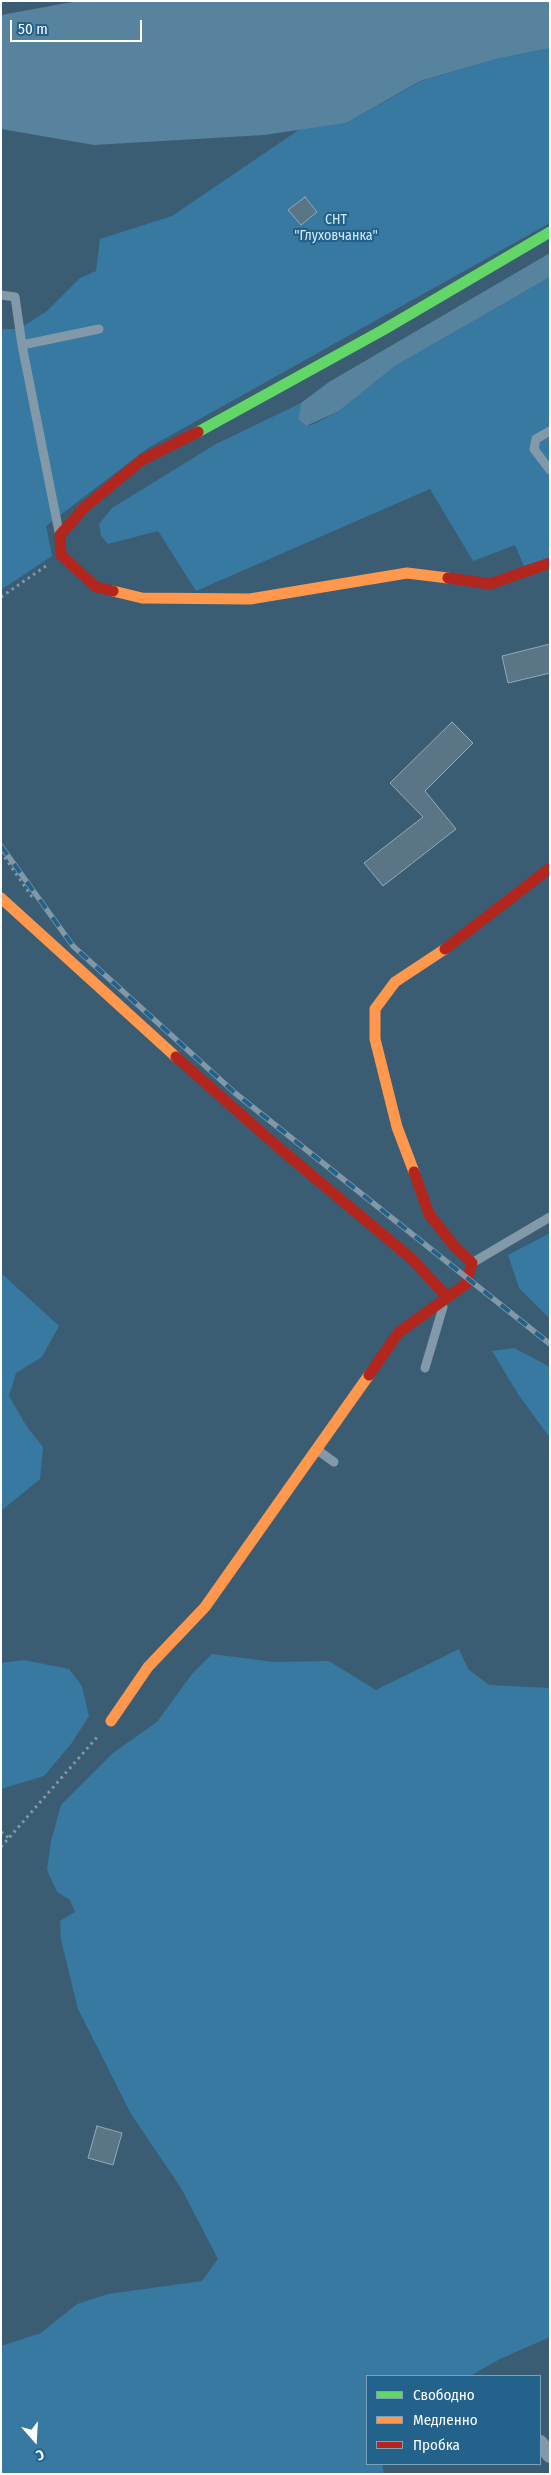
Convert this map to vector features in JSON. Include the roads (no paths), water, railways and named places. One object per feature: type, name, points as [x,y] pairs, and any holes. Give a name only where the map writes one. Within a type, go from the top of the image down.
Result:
[{"type":"street","points":[[550,232],[383,330],[221,421],[142,460],[85,507],[60,535],[61,555],[96,587],[142,598],[250,599],[407,573],[490,584],[550,563]]},
{"type":"street","points":[[111,1721],[148,1668],[206,1607],[398,1333],[466,1284],[472,1263],[455,1247],[429,1214],[397,1127],[375,1039],[375,1009],[395,982],[450,946],[550,868]]},
{"type":"street","points":[[1,898],[90,981],[278,1147],[412,1259],[446,1297]]},
{"type":"street","points":[[541,2444],[550,2455]]},
{"type":"lane","points":[[1,295],[15,297],[22,345],[60,535]]},
{"type":"lane","points":[[22,345],[98,329]]},
{"type":"lane","points":[[550,431],[536,439],[534,449],[550,470]]},
{"type":"lane","points":[[472,1263],[550,1218]]},
{"type":"lane","points":[[425,1368],[446,1297]]},
{"type":"lane","points":[[316,1449],[334,1462]]},
{"type":"railway","points":[[1,846],[73,946],[235,1093],[550,1344]]},
{"type":"park label","name":"СНТ \"Глуховчанка\"","points":[[336,228]]}]
